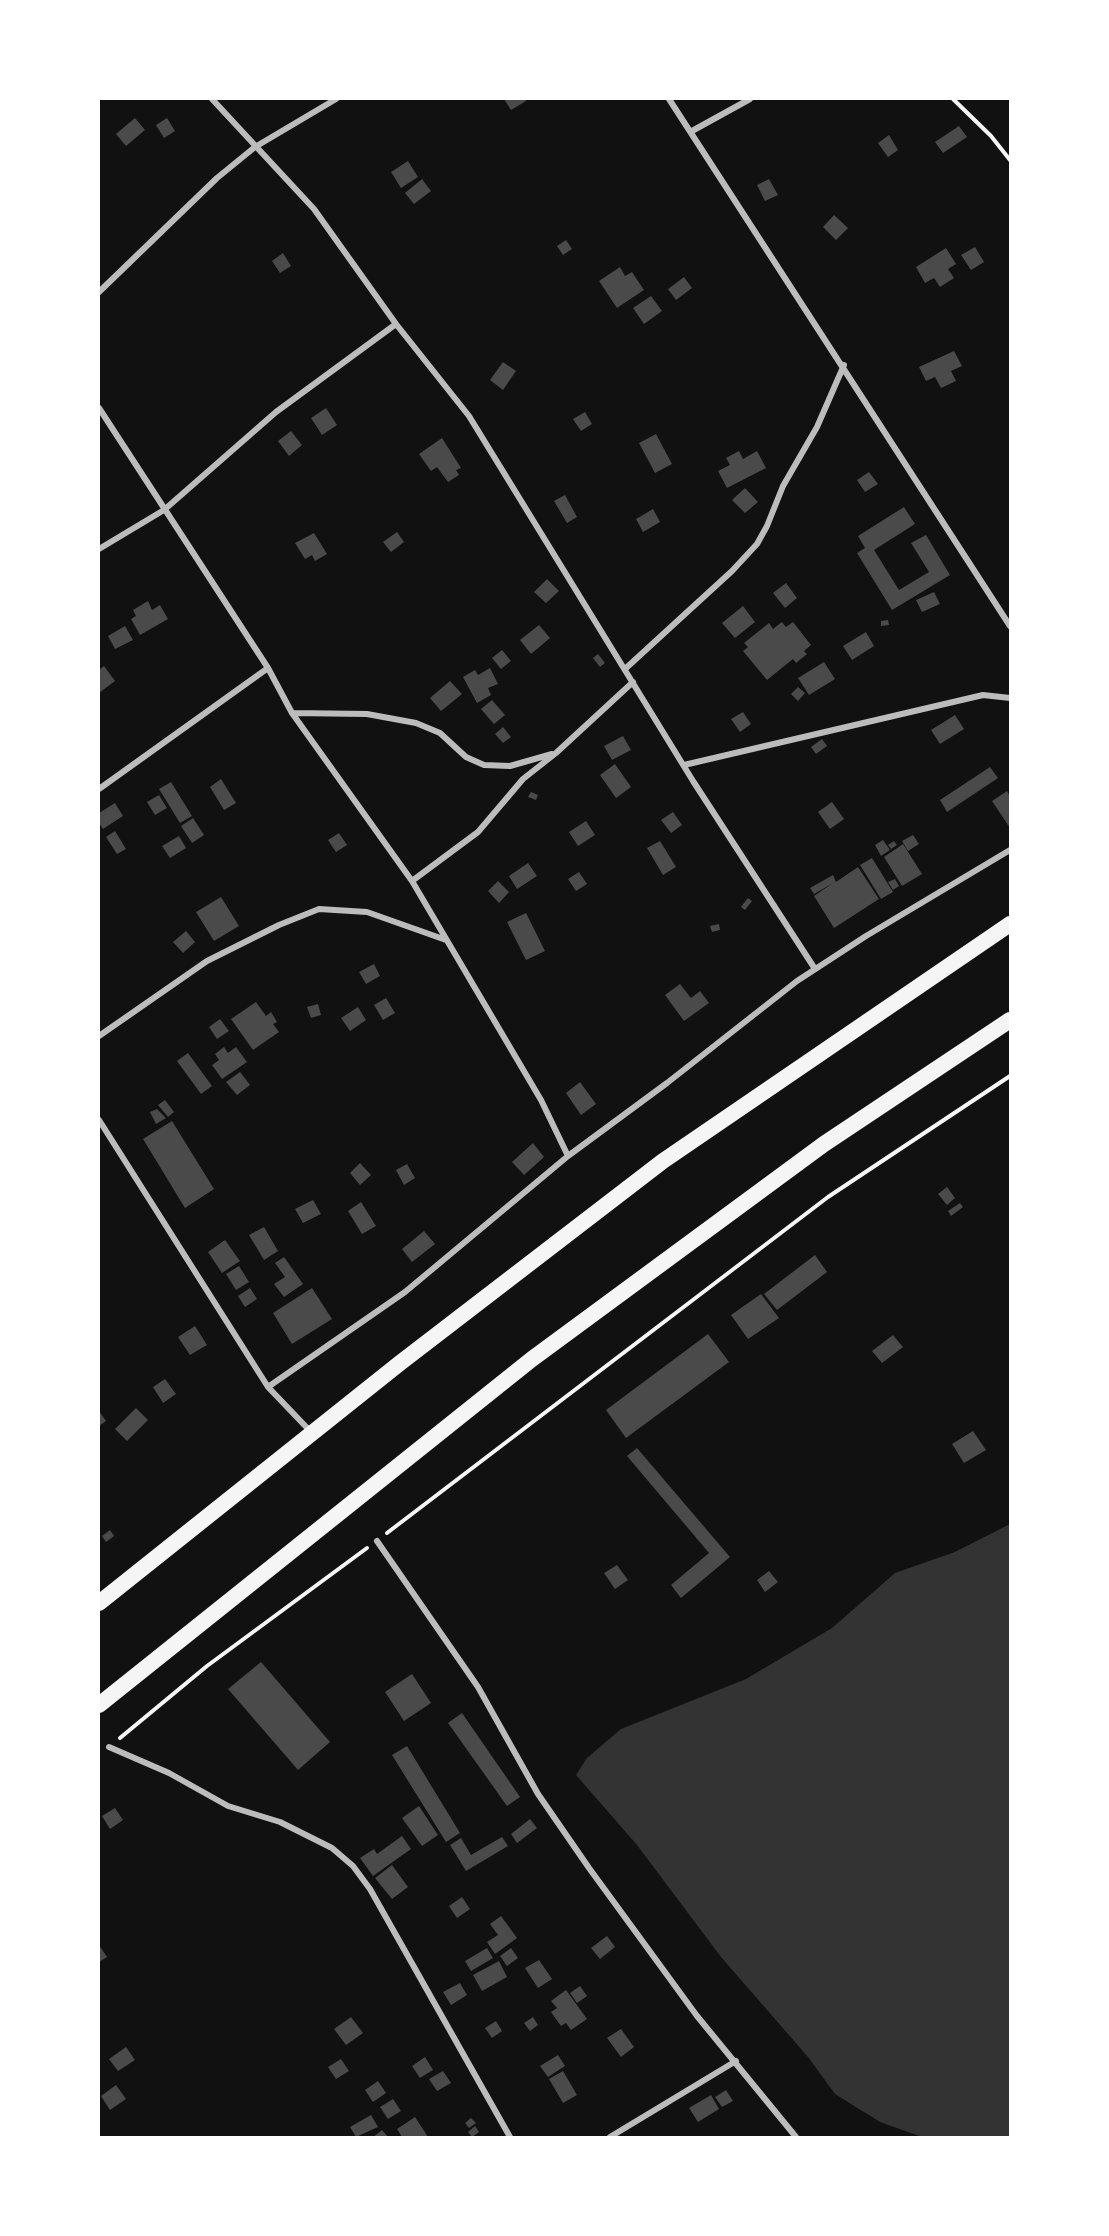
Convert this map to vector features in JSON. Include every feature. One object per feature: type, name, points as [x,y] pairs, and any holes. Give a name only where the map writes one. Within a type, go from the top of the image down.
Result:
[{"type":"highway","points":[[99,1603],[312,1433],[663,1161],[1010,924]]},
{"type":"highway","points":[[99,1705],[532,1359],[824,1144],[1010,1020]]},
{"type":"street","points":[[212,99],[314,209],[396,324],[469,416],[684,765],[814,969]]},
{"type":"street","points":[[99,292],[209,186],[255,147],[336,99]]},
{"type":"street","points":[[669,99],[844,365],[1010,626]]},
{"type":"street","points":[[692,131],[750,99]]},
{"type":"street","points":[[99,549],[164,510],[276,412],[396,324]]},
{"type":"street","points":[[626,669],[732,571],[757,544],[783,486],[817,427],[844,365]]},
{"type":"street","points":[[99,408],[268,668],[292,713],[412,881],[542,1100],[568,1156]]},
{"type":"street","points":[[99,789],[268,668]]},
{"type":"street","points":[[412,881],[478,832],[523,779],[556,753],[633,682]]},
{"type":"street","points":[[684,765],[982,695],[1010,698]]},
{"type":"street","points":[[292,713],[367,714],[416,723],[440,733],[466,757],[484,765],[510,766],[556,753]]},
{"type":"street","points":[[268,1388],[405,1292],[568,1156],[814,969],[1010,850]]},
{"type":"street","points":[[99,1036],[207,961],[279,925],[319,909],[367,912],[446,940]]},
{"type":"street","points":[[99,1120],[268,1388],[312,1433]]},
{"type":"street","points":[[377,1540],[478,1687],[538,1794],[583,1859],[697,2016],[796,2137]]},
{"type":"street","points":[[109,1748],[169,1773],[228,1806],[280,1822],[332,1848],[353,1866],[376,1898],[510,2137]]},
{"type":"street","points":[[610,2137],[736,2061]]},
{"type":"path","points":[[953,99],[992,136],[1010,160]]},
{"type":"path","points":[[109,1748],[207,1666],[377,1540],[828,1197],[1010,1076]]},
{"type":"shaded area","points":[[1010,1524],[1010,2137],[922,2137],[880,2122],[835,2094],[808,2057],[721,1957],[637,1845],[576,1775],[587,1758],[621,1729],[746,1679],[832,1628],[895,1573],[955,1552]]},
{"type":"building","points":[[504,99],[525,99],[526,101],[511,110]]},
{"type":"building","points":[[135,118],[145,130],[126,146],[116,134]]},
{"type":"building","points":[[167,118],[175,131],[164,138],[156,125]]},
{"type":"building","points":[[959,126],[967,137],[943,153],[935,142]]},
{"type":"building","points":[[889,135],[898,150],[888,157],[878,143]]},
{"type":"building","points":[[408,161],[418,177],[401,188],[391,172]]},
{"type":"building","points":[[422,179],[431,191],[414,204],[405,193]]},
{"type":"building","points":[[769,179],[778,195],[765,201],[757,185]]},
{"type":"building","points":[[834,215],[848,228],[836,240],[823,227]]},
{"type":"building","points":[[566,240],[572,249],[563,255],[557,246]]},
{"type":"building","points":[[975,247],[984,262],[971,270],[961,255]]},
{"type":"building","points":[[946,248],[956,264],[948,269],[954,278],[940,287],[934,278],[925,283],[916,267]]},
{"type":"building","points":[[283,253],[291,266],[280,273],[272,261]]},
{"type":"building","points":[[620,267],[625,276],[632,272],[644,290],[617,308],[599,281]]},
{"type":"building","points":[[684,277],[692,288],[676,300],[668,289]]},
{"type":"building","points":[[651,296],[662,311],[644,324],[633,308]]},
{"type":"building","points":[[954,351],[962,366],[951,371],[956,381],[941,388],[935,377],[926,381],[919,367]]},
{"type":"building","points":[[503,362],[516,371],[503,390],[490,380]]},
{"type":"building","points":[[326,408],[337,425],[322,435],[311,418]]},
{"type":"building","points":[[585,412],[592,424],[581,431],[573,419]]},
{"type":"building","points":[[291,431],[302,445],[289,456],[278,441]]},
{"type":"building","points":[[656,434],[672,464],[655,473],[639,443]]},
{"type":"building","points":[[442,438],[461,468],[456,470],[459,475],[448,482],[437,467],[431,471],[419,454]]},
{"type":"building","points":[[739,451],[743,459],[757,451],[766,468],[727,488],[718,471],[730,465],[726,458]]},
{"type":"building","points":[[869,472],[878,484],[865,492],[857,480]]},
{"type":"building","points":[[745,488],[758,502],[745,513],[732,500]]},
{"type":"building","points":[[565,495],[577,517],[567,523],[554,501]]},
{"type":"building","points":[[904,507],[915,524],[874,550],[899,590],[929,572],[911,543],[926,535],[950,575],[892,610],[857,553],[865,548],[858,536]]},
{"type":"building","points":[[653,509],[660,522],[643,532],[636,519]]},
{"type":"building","points":[[397,532],[404,542],[391,552],[383,542]]},
{"type":"building","points":[[314,533],[327,554],[315,561],[312,555],[305,559],[295,543]]},
{"type":"building","points":[[547,579],[559,591],[546,603],[534,592]]},
{"type":"building","points":[[786,583],[797,598],[785,608],[773,593]]},
{"type":"building","points":[[934,592],[940,604],[922,612],[916,600]]},
{"type":"building","points":[[148,601],[152,610],[160,605],[168,619],[140,635],[131,619],[136,616],[133,610]]},
{"type":"building","points":[[743,606],[755,622],[735,638],[722,623]]},
{"type":"building","points":[[888,620],[889,625],[881,626],[881,621]]},
{"type":"building","points":[[782,622],[786,627],[793,622],[811,645],[804,651],[807,654],[796,663],[793,659],[767,680],[743,651],[748,647],[744,643],[769,623],[773,629]]},
{"type":"building","points":[[539,625],[550,638],[531,654],[520,640]]},
{"type":"building","points":[[125,626],[133,640],[115,649],[108,636]]},
{"type":"building","points":[[866,632],[874,646],[852,660],[843,646]]},
{"type":"building","points":[[502,650],[511,661],[501,669],[492,658]]},
{"type":"building","points":[[598,654],[605,663],[600,667],[593,658]]},
{"type":"building","points":[[824,662],[835,679],[809,695],[798,678]]},
{"type":"building","points":[[104,666],[115,681],[99,693],[99,670]]},
{"type":"building","points":[[490,668],[498,684],[488,688],[491,695],[477,703],[463,677],[475,670],[478,675]]},
{"type":"building","points":[[450,681],[462,694],[441,711],[430,698]]},
{"type":"building","points":[[798,687],[805,693],[798,701],[791,694]]},
{"type":"building","points":[[492,700],[505,715],[494,724],[481,709]]},
{"type":"building","points":[[743,712],[751,724],[740,732],[731,719]]},
{"type":"building","points":[[955,715],[964,729],[940,744],[931,730]]},
{"type":"building","points":[[503,727],[511,737],[503,743],[495,734]]},
{"type":"building","points":[[623,736],[631,750],[612,760],[604,746]]},
{"type":"building","points":[[822,739],[827,746],[816,754],[811,747]]},
{"type":"building","points":[[615,764],[631,787],[616,798],[600,775]]},
{"type":"building","points":[[990,767],[998,778],[947,812],[940,800]]},
{"type":"building","points":[[221,779],[236,803],[224,810],[210,787]]},
{"type":"building","points":[[171,782],[192,816],[180,823],[159,789]]},
{"type":"building","points":[[1007,791],[1010,796],[1010,828],[992,801]]},
{"type":"building","points":[[531,792],[538,795],[536,800],[528,797]]},
{"type":"building","points":[[159,795],[167,808],[155,815],[147,802]]},
{"type":"building","points":[[832,802],[844,819],[830,829],[818,812]]},
{"type":"building","points":[[115,803],[123,816],[103,829],[99,823],[99,813]]},
{"type":"building","points":[[673,812],[682,825],[671,833],[661,820]]},
{"type":"building","points":[[193,818],[204,835],[192,843],[181,826]]},
{"type":"building","points":[[586,821],[595,835],[578,846],[569,832]]},
{"type":"building","points":[[115,831],[126,849],[117,854],[106,837]]},
{"type":"building","points":[[339,833],[347,845],[336,852],[328,840]]},
{"type":"building","points":[[913,835],[919,844],[908,851],[902,841]]},
{"type":"building","points":[[179,836],[186,848],[170,858],[162,846]]},
{"type":"building","points":[[883,840],[890,850],[881,856],[875,845]]},
{"type":"building","points":[[660,841],[676,867],[663,875],[647,848]]},
{"type":"building","points":[[894,841],[897,845],[891,849],[888,845]]},
{"type":"building","points":[[903,844],[922,874],[902,886],[884,857]]},
{"type":"building","points":[[872,858],[893,892],[881,899],[860,865]]},
{"type":"building","points":[[528,863],[537,876],[517,889],[509,876]]},
{"type":"building","points":[[858,867],[879,899],[834,928],[814,896],[833,883],[814,894],[810,888],[833,875],[836,882]]},
{"type":"building","points":[[579,872],[587,884],[576,891],[568,879]]},
{"type":"building","points":[[895,879],[899,886],[893,890],[888,882]]},
{"type":"building","points":[[498,881],[509,892],[499,903],[488,891]]},
{"type":"building","points":[[221,897],[239,926],[214,941],[196,912]]},
{"type":"building","points":[[748,898],[752,901],[745,910],[741,907]]},
{"type":"building","points":[[526,913],[545,951],[526,960],[507,922]]},
{"type":"building","points":[[719,924],[720,930],[712,932],[710,926]]},
{"type":"building","points":[[186,931],[195,942],[183,953],[173,942]]},
{"type":"building","points":[[374,964],[380,976],[366,984],[359,972]]},
{"type":"building","points":[[680,984],[691,998],[700,991],[709,1003],[684,1021],[665,995]]},
{"type":"building","points":[[386,998],[395,1013],[383,1020],[374,1005]]},
{"type":"building","points":[[256,1002],[266,1016],[271,1012],[277,1022],[273,1024],[279,1032],[253,1050],[231,1019]]},
{"type":"building","points":[[318,1004],[321,1015],[311,1018],[307,1007]]},
{"type":"building","points":[[358,1007],[366,1020],[350,1031],[341,1018]]},
{"type":"building","points":[[220,1019],[229,1031],[217,1039],[209,1027]]},
{"type":"building","points":[[224,1047],[228,1053],[236,1047],[247,1062],[222,1079],[212,1065],[219,1060],[215,1054]]},
{"type":"building","points":[[188,1053],[212,1086],[201,1094],[177,1061]]},
{"type":"building","points":[[240,1072],[250,1085],[237,1095],[226,1082]]},
{"type":"building","points":[[580,1082],[596,1104],[581,1115],[566,1093]]},
{"type":"building","points":[[165,1100],[174,1112],[168,1117],[158,1105]]},
{"type":"building","points":[[157,1109],[166,1118],[156,1124],[150,1112]]},
{"type":"building","points":[[172,1121],[214,1189],[185,1208],[143,1139]]},
{"type":"building","points":[[533,1143],[544,1157],[524,1175],[512,1162]]},
{"type":"building","points":[[360,1163],[371,1175],[360,1185],[350,1173]]},
{"type":"building","points":[[407,1164],[415,1178],[404,1185],[396,1170]]},
{"type":"building","points":[[947,1187],[955,1198],[947,1205],[938,1194]]},
{"type":"building","points":[[313,1200],[321,1214],[303,1223],[295,1209]]},
{"type":"building","points":[[361,1202],[376,1226],[362,1234],[348,1211]]},
{"type":"building","points":[[960,1203],[963,1207],[951,1216],[948,1211]]},
{"type":"building","points":[[264,1227],[278,1251],[264,1260],[249,1235]]},
{"type":"building","points":[[424,1231],[435,1244],[412,1262],[402,1249]]},
{"type":"building","points":[[225,1240],[240,1261],[222,1273],[208,1252]]},
{"type":"building","points":[[815,1255],[827,1272],[777,1310],[764,1294]]},
{"type":"building","points":[[284,1257],[303,1284],[284,1297],[274,1284],[285,1277],[275,1263]]},
{"type":"building","points":[[239,1266],[249,1282],[236,1290],[226,1274]]},
{"type":"building","points":[[250,1288],[257,1299],[245,1307],[238,1296]]},
{"type":"building","points":[[312,1288],[332,1319],[292,1344],[273,1313]]},
{"type":"building","points":[[761,1294],[779,1318],[748,1339],[731,1315]]},
{"type":"building","points":[[195,1326],[207,1345],[190,1355],[178,1337]]},
{"type":"building","points":[[708,1334],[729,1362],[626,1438],[606,1410]]},
{"type":"building","points":[[893,1335],[903,1347],[882,1363],[872,1351]]},
{"type":"building","points":[[165,1379],[176,1394],[163,1403],[153,1387]]},
{"type":"building","points":[[136,1408],[148,1420],[127,1441],[115,1429]]},
{"type":"building","points":[[99,1411],[106,1421],[99,1426]]},
{"type":"building","points":[[973,1431],[986,1450],[964,1463],[952,1444]]},
{"type":"building","points":[[637,1448],[730,1557],[681,1598],[671,1585],[709,1553],[627,1456]]},
{"type":"building","points":[[110,1530],[114,1536],[106,1542],[102,1536]]},
{"type":"building","points":[[617,1565],[628,1580],[615,1589],[604,1573]]},
{"type":"building","points":[[769,1571],[778,1582],[765,1592],[757,1580]]},
{"type":"building","points":[[261,1662],[330,1742],[298,1770],[228,1689]]},
{"type":"building","points":[[412,1674],[431,1703],[404,1721],[385,1692]]},
{"type":"building","points":[[462,1713],[520,1797],[507,1806],[448,1723]]},
{"type":"building","points":[[407,1746],[460,1833],[446,1842],[392,1755]]},
{"type":"building","points":[[419,1806],[438,1835],[422,1846],[402,1818]]},
{"type":"building","points":[[115,1808],[123,1820],[110,1829],[102,1816]]},
{"type":"building","points":[[530,1819],[537,1828],[517,1843],[511,1834]]},
{"type":"building","points":[[402,1836],[411,1849],[373,1876],[360,1858],[374,1849],[377,1854]]},
{"type":"building","points":[[502,1837],[508,1846],[466,1871],[450,1845],[461,1838],[471,1855]]},
{"type":"building","points":[[392,1865],[408,1887],[392,1899],[375,1878]]},
{"type":"building","points":[[462,1897],[470,1909],[457,1918],[449,1906]]},
{"type":"building","points":[[501,1916],[517,1938],[495,1954],[487,1942],[498,1935],[490,1924]]},
{"type":"building","points":[[607,1936],[615,1947],[600,1959],[591,1948]]},
{"type":"building","points":[[99,1945],[107,1957],[99,1962]]},
{"type":"building","points":[[487,1948],[493,1958],[471,1971],[465,1961]]},
{"type":"building","points":[[511,1948],[518,1958],[507,1966],[500,1956]]},
{"type":"building","points":[[539,1960],[552,1979],[538,1988],[525,1968]]},
{"type":"building","points":[[499,1961],[507,1977],[482,1991],[473,1975]]},
{"type":"building","points":[[460,1983],[467,1995],[451,2005],[443,1992]]},
{"type":"building","points":[[580,1986],[587,1996],[577,2003],[570,1993]]},
{"type":"building","points":[[566,1990],[587,2019],[571,2030],[566,2023],[561,2026],[551,2012],[557,2008],[551,2001]]},
{"type":"building","points":[[351,2017],[363,2033],[346,2045],[334,2029]]},
{"type":"building","points":[[533,2017],[538,2025],[530,2031],[524,2023]]},
{"type":"building","points":[[496,2021],[502,2031],[492,2038],[485,2028]]},
{"type":"building","points":[[621,2029],[634,2047],[621,2057],[607,2038]]},
{"type":"building","points":[[126,2047],[135,2060],[118,2071],[109,2059]]},
{"type":"building","points":[[558,2055],[565,2066],[548,2077],[540,2066]]},
{"type":"building","points":[[425,2057],[433,2070],[420,2078],[412,2066]]},
{"type":"building","points":[[341,2059],[349,2071],[336,2079],[328,2067]]},
{"type":"building","points":[[443,2071],[451,2083],[437,2091],[429,2079]]},
{"type":"building","points":[[563,2071],[577,2095],[563,2103],[549,2079]]},
{"type":"building","points":[[378,2081],[386,2093],[373,2102],[365,2090]]},
{"type":"building","points":[[116,2085],[126,2099],[110,2110],[101,2096]]},
{"type":"building","points":[[726,2090],[733,2101],[722,2107],[715,2097]]},
{"type":"building","points":[[711,2095],[719,2109],[698,2122],[689,2108]]},
{"type":"building","points":[[393,2099],[401,2111],[388,2119],[380,2107]]},
{"type":"building","points":[[371,2115],[378,2127],[356,2137],[350,2127]]},
{"type":"building","points":[[415,2117],[428,2137],[402,2137],[397,2129]]},
{"type":"building","points":[[471,2118],[476,2123],[469,2128],[465,2123]]},
{"type":"building","points":[[475,2126],[479,2132],[472,2137],[468,2132]]},
{"type":"building","points":[[382,2130],[388,2137],[373,2137]]}]
